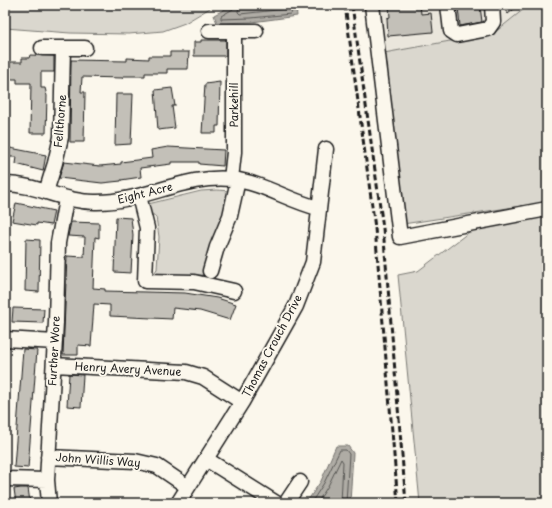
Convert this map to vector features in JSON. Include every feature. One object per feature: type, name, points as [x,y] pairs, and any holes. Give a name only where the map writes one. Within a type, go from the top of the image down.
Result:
[{"type":"street","points":[[372,5],[400,237],[547,209]]},
{"type":"street","points":[[448,5],[451,31],[457,34],[488,30],[494,22],[492,5]]},
{"type":"street","points":[[209,31],[256,31]]},
{"type":"street","name":"Parkehill","points":[[234,31],[234,180]]},
{"type":"street","points":[[42,48],[85,48]]},
{"type":"street","name":"Fellthorne","points":[[46,192],[56,163],[61,137],[63,48]]},
{"type":"street","name":"Thomas Crouch Drive","points":[[178,503],[242,402],[296,306],[313,262],[318,208],[325,171],[326,149]]},
{"type":"street","points":[[210,271],[217,247],[230,216],[234,180]]},
{"type":"street","name":"Eight Acre","points":[[5,184],[46,192],[66,199],[114,202],[187,182],[234,180],[254,184],[299,204],[318,208]]},
{"type":"street","points":[[139,196],[147,228],[145,281],[194,282],[234,291]]},
{"type":"street","name":"Further Wore","points":[[49,503],[47,480],[54,365],[58,243],[66,199]]},
{"type":"street","points":[[5,339],[55,342]]},
{"type":"street","name":"Henry Avery Avenue","points":[[54,365],[186,372],[203,377],[242,402]]},
{"type":"street","name":"John Willis Way","points":[[48,457],[135,461],[157,466],[188,487]]},
{"type":"street","points":[[206,459],[276,503]]},
{"type":"street","points":[[5,479],[47,480]]},
{"type":"street","points":[[286,503],[300,482]]},
{"type":"shaded area","points":[[5,5],[215,5],[185,23],[163,31],[129,34],[70,33],[5,28]]},
{"type":"shaded area","points":[[379,5],[529,5],[494,33],[384,53]]},
{"type":"shaded area","points":[[529,5],[547,5],[547,202],[403,224],[384,53],[494,33]]},
{"type":"shaded area","points":[[201,191],[230,191],[205,275],[156,275],[154,273],[157,269],[159,237],[156,217],[151,213],[148,204]]},
{"type":"shaded area","points":[[547,212],[547,503],[420,503],[398,275],[418,271],[477,226]]},
{"type":"water","points":[[233,5],[296,5],[297,16],[252,22],[217,23],[214,15]]},
{"type":"water","points":[[336,446],[348,446],[353,453],[350,503],[306,503],[321,481]]},
{"type":"building","points":[[389,5],[420,5],[421,14],[431,13],[433,32],[388,36],[387,18],[390,17]]},
{"type":"building","points":[[501,5],[519,5],[508,14]]},
{"type":"building","points":[[480,6],[482,22],[460,26],[458,7]]},
{"type":"building","points":[[201,40],[226,40],[226,56],[194,56],[194,42],[201,42]]},
{"type":"building","points":[[170,52],[189,52],[188,69],[167,69],[167,73],[145,73],[145,76],[123,76],[123,78],[82,77],[81,92],[85,92],[84,142],[70,142],[71,60],[127,61],[127,58],[149,59],[149,56],[170,56]]},
{"type":"building","points":[[30,55],[54,56],[54,72],[41,72],[41,88],[45,88],[47,96],[46,133],[30,133],[31,83],[17,83],[17,79],[5,79],[5,62],[22,62],[22,58],[29,58]]},
{"type":"building","points":[[220,82],[219,126],[216,126],[216,133],[202,133],[205,84]]},
{"type":"building","points":[[172,88],[175,106],[172,106],[175,128],[158,130],[155,90]]},
{"type":"building","points":[[116,94],[133,94],[131,144],[115,145]]},
{"type":"building","points":[[5,147],[46,155],[43,171],[16,164],[17,157],[5,157]]},
{"type":"building","points":[[168,147],[224,150],[223,166],[199,164],[199,162],[171,162],[171,164],[140,168],[141,177],[102,183],[59,178],[64,162],[100,166],[121,164],[121,162],[152,158],[151,150]]},
{"type":"building","points":[[16,203],[54,211],[51,225],[37,223],[37,225],[12,221]]},
{"type":"building","points":[[116,217],[131,218],[133,235],[131,273],[114,272]]},
{"type":"building","points":[[71,222],[99,223],[99,238],[95,237],[93,288],[105,289],[105,291],[185,293],[217,298],[236,304],[230,320],[200,311],[173,308],[172,319],[110,316],[110,305],[94,304],[91,346],[78,345],[78,355],[63,355],[67,256],[84,257],[85,237],[68,236]]},
{"type":"building","points":[[26,239],[40,240],[39,292],[25,291]]},
{"type":"building","points":[[13,308],[44,309],[43,323],[12,322]]},
{"type":"building","points":[[23,349],[37,350],[28,468],[14,467]]},
{"type":"building","points":[[69,374],[83,375],[81,407],[67,406]]},
{"type":"building","points":[[28,488],[30,502],[16,503],[14,489]]},
{"type":"railway","points":[[345,5],[375,228],[398,503]]},
{"type":"railway","points":[[352,5],[383,228],[406,503]]}]
